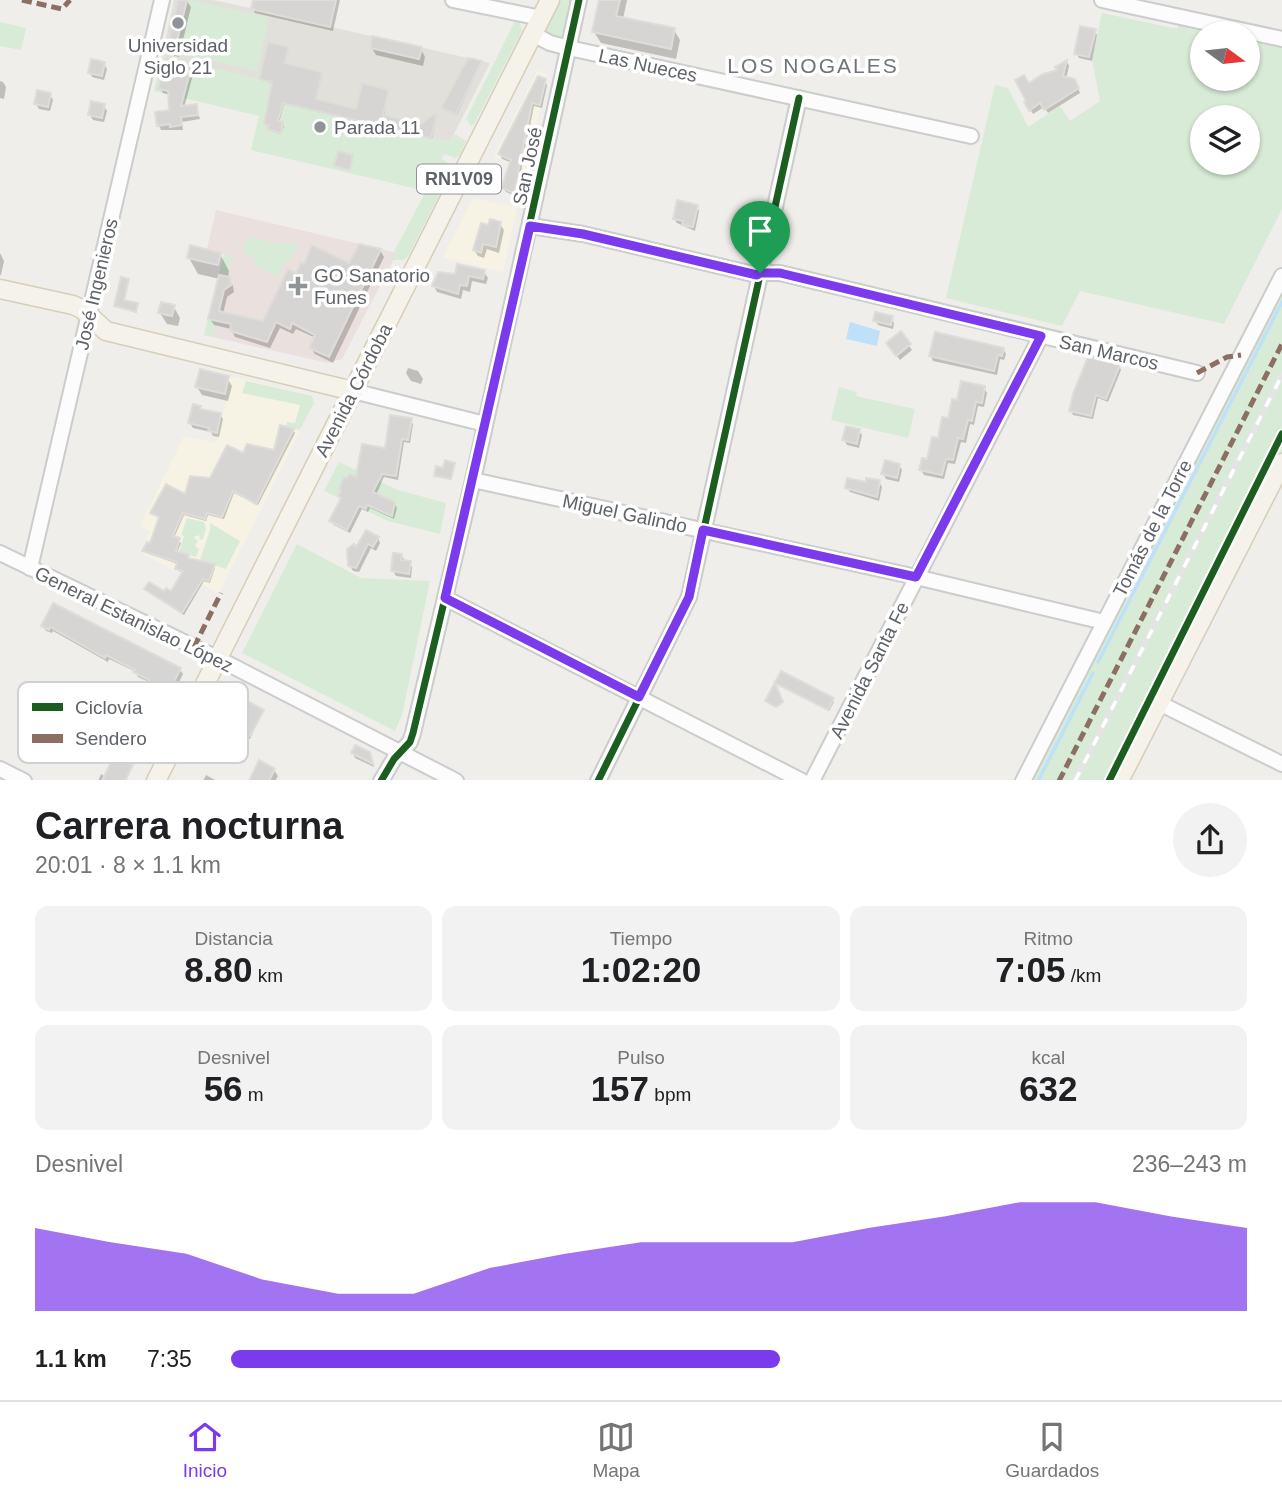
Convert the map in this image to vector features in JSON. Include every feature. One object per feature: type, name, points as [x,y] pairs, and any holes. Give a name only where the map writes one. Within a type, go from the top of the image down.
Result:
[{"type":"main road","name":"Avenida Córdoba","points":[[205,682],[550,0]]},
{"type":"main road","points":[[0,289],[73,305],[106,331],[353,391]]},
{"type":"main road","points":[[1119,780],[1282,463]]},
{"type":"main road","name":"Avenida Córdoba","points":[[156,780],[164,763]]},
{"type":"street","name":"José Ingenieros","points":[[30,568],[162,0]]},
{"type":"street","name":"Las Nueces","points":[[453,0],[537,26],[550,43],[569,48],[971,136]]},
{"type":"street","name":"San José","points":[[381,780],[394,758],[410,742],[413,733],[473,480],[579,0]]},
{"type":"street","points":[[1102,0],[1282,39]]},
{"type":"street","points":[[597,780],[689,597],[799,98]]},
{"type":"street","name":"San Marcos","points":[[530,226],[583,234],[757,275],[780,273],[1197,373]]},
{"type":"street","name":"Tomás de la Torre","points":[[1023,780],[1282,276]]},
{"type":"street","name":"Avenida Santa Fe","points":[[812,780],[1041,336]]},
{"type":"street","points":[[353,391],[485,424]]},
{"type":"street","name":"Miguel Galindo","points":[[473,480],[916,577],[1104,622]]},
{"type":"street","name":"General Estanislao López","points":[[0,553],[217,658],[456,780]]},
{"type":"street","points":[[445,598],[802,780]]},
{"type":"street","points":[[1159,703],[1282,764]]},
{"type":"street","points":[[0,769],[24,780]]},
{"type":"shaded area","points":[[174,0],[213,0],[250,8],[253,0],[336,0],[331,27],[490,63],[450,142],[268,99],[271,82],[162,56]]},
{"type":"shaded area","points":[[538,70],[548,75],[526,170],[494,156]]},
{"type":"shaded area","points":[[473,198],[517,207],[503,272],[443,257]]},
{"type":"shaded area","name":"GO Sanatorio Funes","points":[[216,210],[397,253],[342,359],[328,363],[204,335],[224,254],[207,249]]},
{"type":"shaded area","points":[[200,369],[312,396],[314,403],[219,593],[139,552],[151,532],[140,526],[184,436],[216,443],[228,395],[195,387]]},
{"type":"green space","points":[[190,0],[269,17],[257,71],[178,53]]},
{"type":"green space","points":[[558,0],[572,0],[562,37],[557,39],[543,32]]},
{"type":"green space","points":[[1102,13],[1177,29],[1180,21],[1190,23],[1190,91],[1260,91],[1260,40],[1282,45],[1282,209],[1224,324],[1080,291],[1062,326],[946,298],[995,85],[1008,88],[1028,127],[1060,106],[1070,121],[1100,101],[1092,60]]},
{"type":"green space","points":[[515,21],[520,22],[522,31],[471,126],[466,119]]},
{"type":"green space","points":[[0,22],[26,28],[21,50],[0,46]]},
{"type":"green space","name":"Parada 11","points":[[162,56],[272,82],[268,100],[450,142],[455,134],[466,141],[460,155],[455,158],[444,154],[442,159],[452,166],[452,170],[408,256],[404,260],[393,260],[396,253],[394,252],[426,191],[251,150],[259,116],[154,91]]},
{"type":"green space","points":[[252,237],[278,244],[299,244],[278,277],[254,265],[256,259],[243,253],[246,241]]},
{"type":"green space","points":[[224,254],[232,256],[227,276],[230,277],[231,285],[224,290],[213,337],[204,335]]},
{"type":"green space","points":[[1282,276],[1282,463],[1119,780],[1024,780]]},
{"type":"green space","points":[[246,381],[312,396],[314,403],[300,430],[286,427],[287,422],[295,423],[300,405],[242,393]]},
{"type":"green space","points":[[839,387],[857,392],[856,396],[915,409],[908,438],[831,420]]},
{"type":"green space","points":[[339,462],[398,490],[446,503],[440,534],[388,521],[324,491]]},
{"type":"green space","points":[[187,518],[204,522],[206,529],[203,539],[200,540],[199,535],[194,537],[198,541],[195,546],[199,549],[196,557],[179,552]]},
{"type":"green space","points":[[210,523],[240,541],[226,569],[200,560]]},
{"type":"green space","points":[[297,544],[361,578],[430,581],[402,715],[395,731],[242,653]]},
{"type":"water","points":[[850,322],[880,331],[877,346],[846,339]]},
{"type":"building","points":[[178,0],[187,0],[175,50],[167,48]]},
{"type":"building","points":[[253,0],[336,0],[330,27],[251,9]]},
{"type":"building","points":[[599,0],[620,0],[616,16],[675,28],[671,49],[592,32]]},
{"type":"building","points":[[1080,26],[1096,29],[1089,57],[1074,54]]},
{"type":"building","points":[[372,36],[422,47],[419,59],[370,48]]},
{"type":"building","points":[[268,42],[289,47],[285,63],[322,72],[316,99],[356,109],[362,83],[389,90],[383,115],[421,124],[437,112],[431,138],[283,103],[278,121],[283,122],[281,133],[267,129],[269,125],[264,124],[272,82],[259,79]]},
{"type":"building","points":[[166,58],[192,65],[181,106],[197,104],[198,115],[181,117],[182,125],[170,127],[170,124],[157,126],[155,112],[169,110],[168,91],[158,89]]},
{"type":"building","points":[[468,58],[482,61],[456,114],[441,108]]},
{"type":"building","points":[[91,59],[105,62],[102,76],[88,73]]},
{"type":"building","points":[[1067,60],[1063,76],[1075,79],[1079,88],[1044,110],[1040,103],[1029,111],[1015,80],[1024,75],[1029,83],[1043,74],[1057,70],[1055,67]]},
{"type":"building","points":[[538,76],[546,79],[540,105],[532,103],[518,173],[520,174],[514,193],[501,188],[511,160],[498,154]]},
{"type":"building","points":[[37,90],[51,93],[48,107],[34,104]]},
{"type":"building","points":[[91,101],[105,104],[102,118],[88,115]]},
{"type":"building","points":[[338,151],[353,155],[350,170],[334,166]]},
{"type":"building","points":[[677,200],[698,205],[693,227],[682,225],[683,221],[673,219]]},
{"type":"building","points":[[490,219],[501,222],[496,247],[483,244],[481,253],[473,250],[481,223],[488,225]]},
{"type":"building","points":[[359,244],[381,249],[329,357],[309,348],[315,335],[292,323],[290,329],[276,322],[267,342],[230,331],[231,324],[208,319],[219,275],[230,277],[231,285],[224,290],[219,311],[263,321],[288,269],[296,273],[301,262],[304,264],[312,245],[349,263]]},
{"type":"building","points":[[190,245],[221,253],[218,265],[187,258]]},
{"type":"building","points":[[457,264],[485,270],[483,279],[469,276],[467,286],[460,285],[458,294],[432,286],[438,272],[455,274]]},
{"type":"building","points":[[121,277],[129,279],[124,300],[138,303],[136,312],[114,306]]},
{"type":"building","points":[[161,302],[175,305],[172,316],[158,313]]},
{"type":"building","points":[[875,312],[893,316],[891,325],[873,321]]},
{"type":"building","points":[[901,331],[911,344],[896,356],[886,343]]},
{"type":"building","points":[[935,332],[1004,348],[1002,356],[998,355],[994,371],[929,356]]},
{"type":"building","points":[[1088,357],[1120,365],[1106,399],[1096,395],[1091,416],[1069,411]]},
{"type":"building","points":[[200,369],[229,376],[225,394],[195,387]]},
{"type":"building","points":[[961,381],[985,386],[982,403],[976,402],[972,421],[968,420],[963,439],[958,438],[953,460],[946,459],[942,475],[919,470],[922,458],[927,459],[932,437],[938,438],[942,417],[948,418],[952,399],[957,400]]},
{"type":"building","points":[[193,404],[201,406],[200,409],[221,413],[217,433],[208,431],[209,428],[188,423]]},
{"type":"building","points":[[390,415],[412,418],[408,440],[402,439],[396,476],[382,474],[373,492],[395,502],[392,516],[367,505],[366,509],[359,506],[347,530],[329,521],[341,498],[338,496],[341,490],[339,489],[344,477],[347,478],[349,474],[356,477],[362,444],[385,448]]},
{"type":"building","points":[[280,425],[294,429],[256,504],[233,491],[222,517],[207,513],[205,519],[183,513],[177,526],[173,536],[180,538],[176,551],[189,555],[188,558],[215,564],[209,581],[203,579],[182,613],[144,589],[149,582],[164,591],[166,588],[171,591],[183,571],[175,569],[177,562],[142,551],[147,542],[150,543],[159,517],[150,513],[166,484],[185,494],[190,476],[210,478],[227,445],[243,453],[247,444],[274,450]]},
{"type":"building","points":[[846,426],[860,429],[857,444],[842,440]]},
{"type":"building","points":[[445,460],[455,463],[451,479],[434,476],[436,466],[443,468]]},
{"type":"building","points":[[885,460],[900,464],[897,478],[881,474]]},
{"type":"building","points":[[847,478],[866,482],[866,478],[880,480],[877,497],[845,488]]},
{"type":"building","points":[[366,530],[379,537],[373,547],[368,544],[356,568],[348,566],[347,549],[354,544],[356,547]]},
{"type":"building","points":[[393,553],[402,554],[401,560],[411,561],[409,574],[391,571]]},
{"type":"building","points":[[53,603],[181,668],[174,682],[148,682],[149,680],[133,672],[135,670],[106,655],[105,658],[50,627],[49,630],[41,626]]},
{"type":"building","points":[[781,671],[834,698],[828,710],[775,683],[783,702],[776,707],[765,701]]},
{"type":"building","points":[[248,701],[264,710],[250,736],[248,735]]},
{"type":"building","points":[[355,745],[370,752],[373,764],[351,753]]},
{"type":"building","points":[[259,760],[275,769],[270,780],[249,780]]},
{"type":"building","points":[[111,763],[133,765],[126,780],[102,780]]},
{"type":"waterway","points":[[1098,662],[1282,302]]},
{"type":"waterway","points":[[1039,780],[1093,673]]},
{"type":"railway","points":[[1076,780],[1282,375]]},
{"type":"marked path","points":[[22,0],[62,9],[70,0]]},
{"type":"marked path","points":[[1060,780],[1282,344]]},
{"type":"marked path","points":[[1197,373],[1227,357],[1241,355]]},
{"type":"marked path","points":[[194,647],[221,593]]},
{"type":"cycle path","points":[[382,780],[394,759],[410,742],[413,733],[473,480],[579,0]]},
{"type":"cycle path","points":[[598,780],[689,597],[799,98]]},
{"type":"cycle path","points":[[1109,780],[1282,434]]},
{"type":"place","name":"Universidad Siglo 21","points":[[178,23]]},
{"type":"place","name":"Parada 11","points":[[320,127]]},
{"type":"place","name":"GO Sanatorio Funes","points":[[298,286]]},
{"type":"district","name":"LOS NOGALES","points":[[813,66]]},
{"type":"route","points":[[530,226],[583,234],[757,275],[760,273],[780,273],[1041,336],[916,577],[703,530],[689,597],[639,697],[445,598],[530,226]]}]
